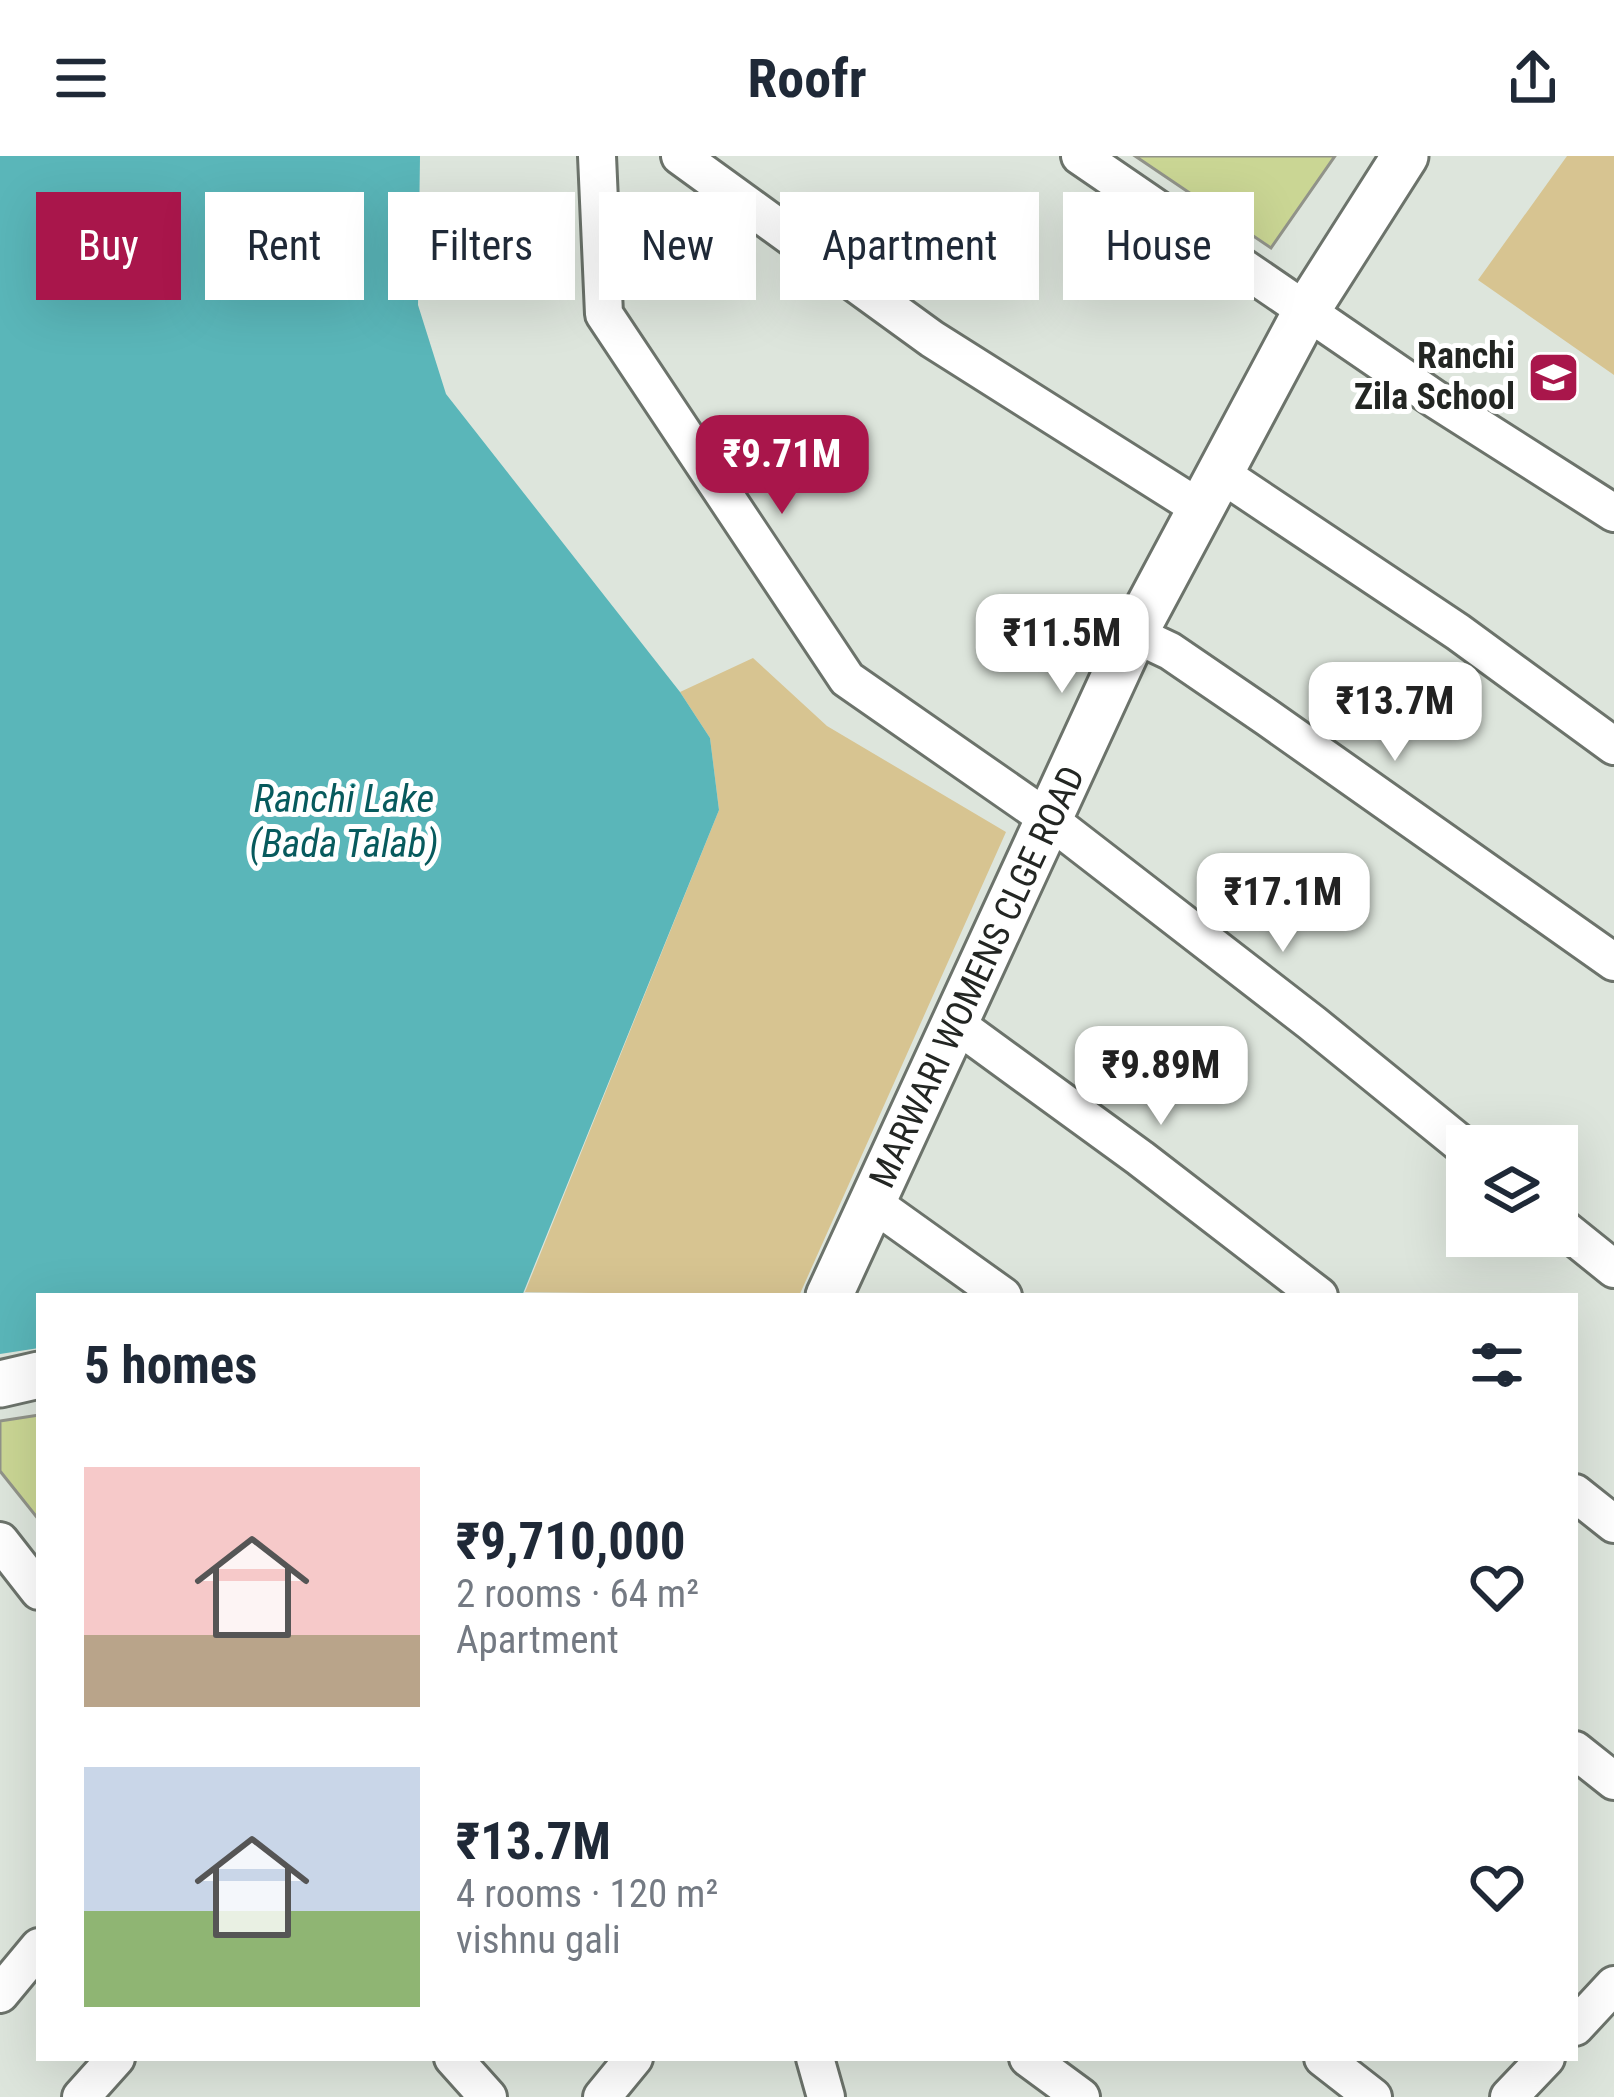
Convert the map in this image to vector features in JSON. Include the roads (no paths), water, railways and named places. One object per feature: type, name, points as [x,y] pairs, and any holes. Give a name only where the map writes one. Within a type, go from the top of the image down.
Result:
[{"type":"street","points":[[597,156],[604,314],[847,679],[1051,820],[1446,1132]]},
{"type":"street","points":[[680,156],[932,338],[1458,632],[1614,746]]},
{"type":"street","points":[[1080,156],[1614,514]]},
{"type":"street","name":"MARWARI WOMENS CLGE ROAD","points":[[830,1293],[1134,634],[1306,310],[1405,156]]},
{"type":"street","points":[[1134,634],[1170,651],[1249,704],[1614,962]]},
{"type":"street","points":[[956,1024],[1315,1293]]},
{"type":"street","points":[[873,1203],[999,1293]]},
{"type":"street","points":[[1578,1239],[1614,1269]]},
{"type":"street","points":[[0,1384],[36,1376]]},
{"type":"street","points":[[1578,1495],[1614,1524]]},
{"type":"street","points":[[0,1541],[36,1587]]},
{"type":"street","points":[[1578,1752],[1614,1781]]},
{"type":"street","points":[[0,1994],[36,1951]]},
{"type":"street","points":[[1578,2024],[1614,1984]]},
{"type":"street","points":[[81,2097],[113,2061]]},
{"type":"street","points":[[456,2061],[488,2097]]},
{"type":"street","points":[[602,2097],[632,2061]]},
{"type":"street","points":[[816,2061],[826,2097]]},
{"type":"street","points":[[1032,2061],[1081,2097]]},
{"type":"street","points":[[1327,2061],[1373,2097]]},
{"type":"street","points":[[1509,2097],[1543,2061]]},
{"type":"water","name":"Ranchi Lake (Bada Talab)","points":[[0,156],[420,156],[420,192],[388,192],[388,300],[418,300],[446,394],[680,692],[710,738],[719,810],[523,1293],[36,1293],[36,1348],[0,1354]]},
{"type":"place","name":"Ranchi Zila School","points":[[1554,377]]}]
